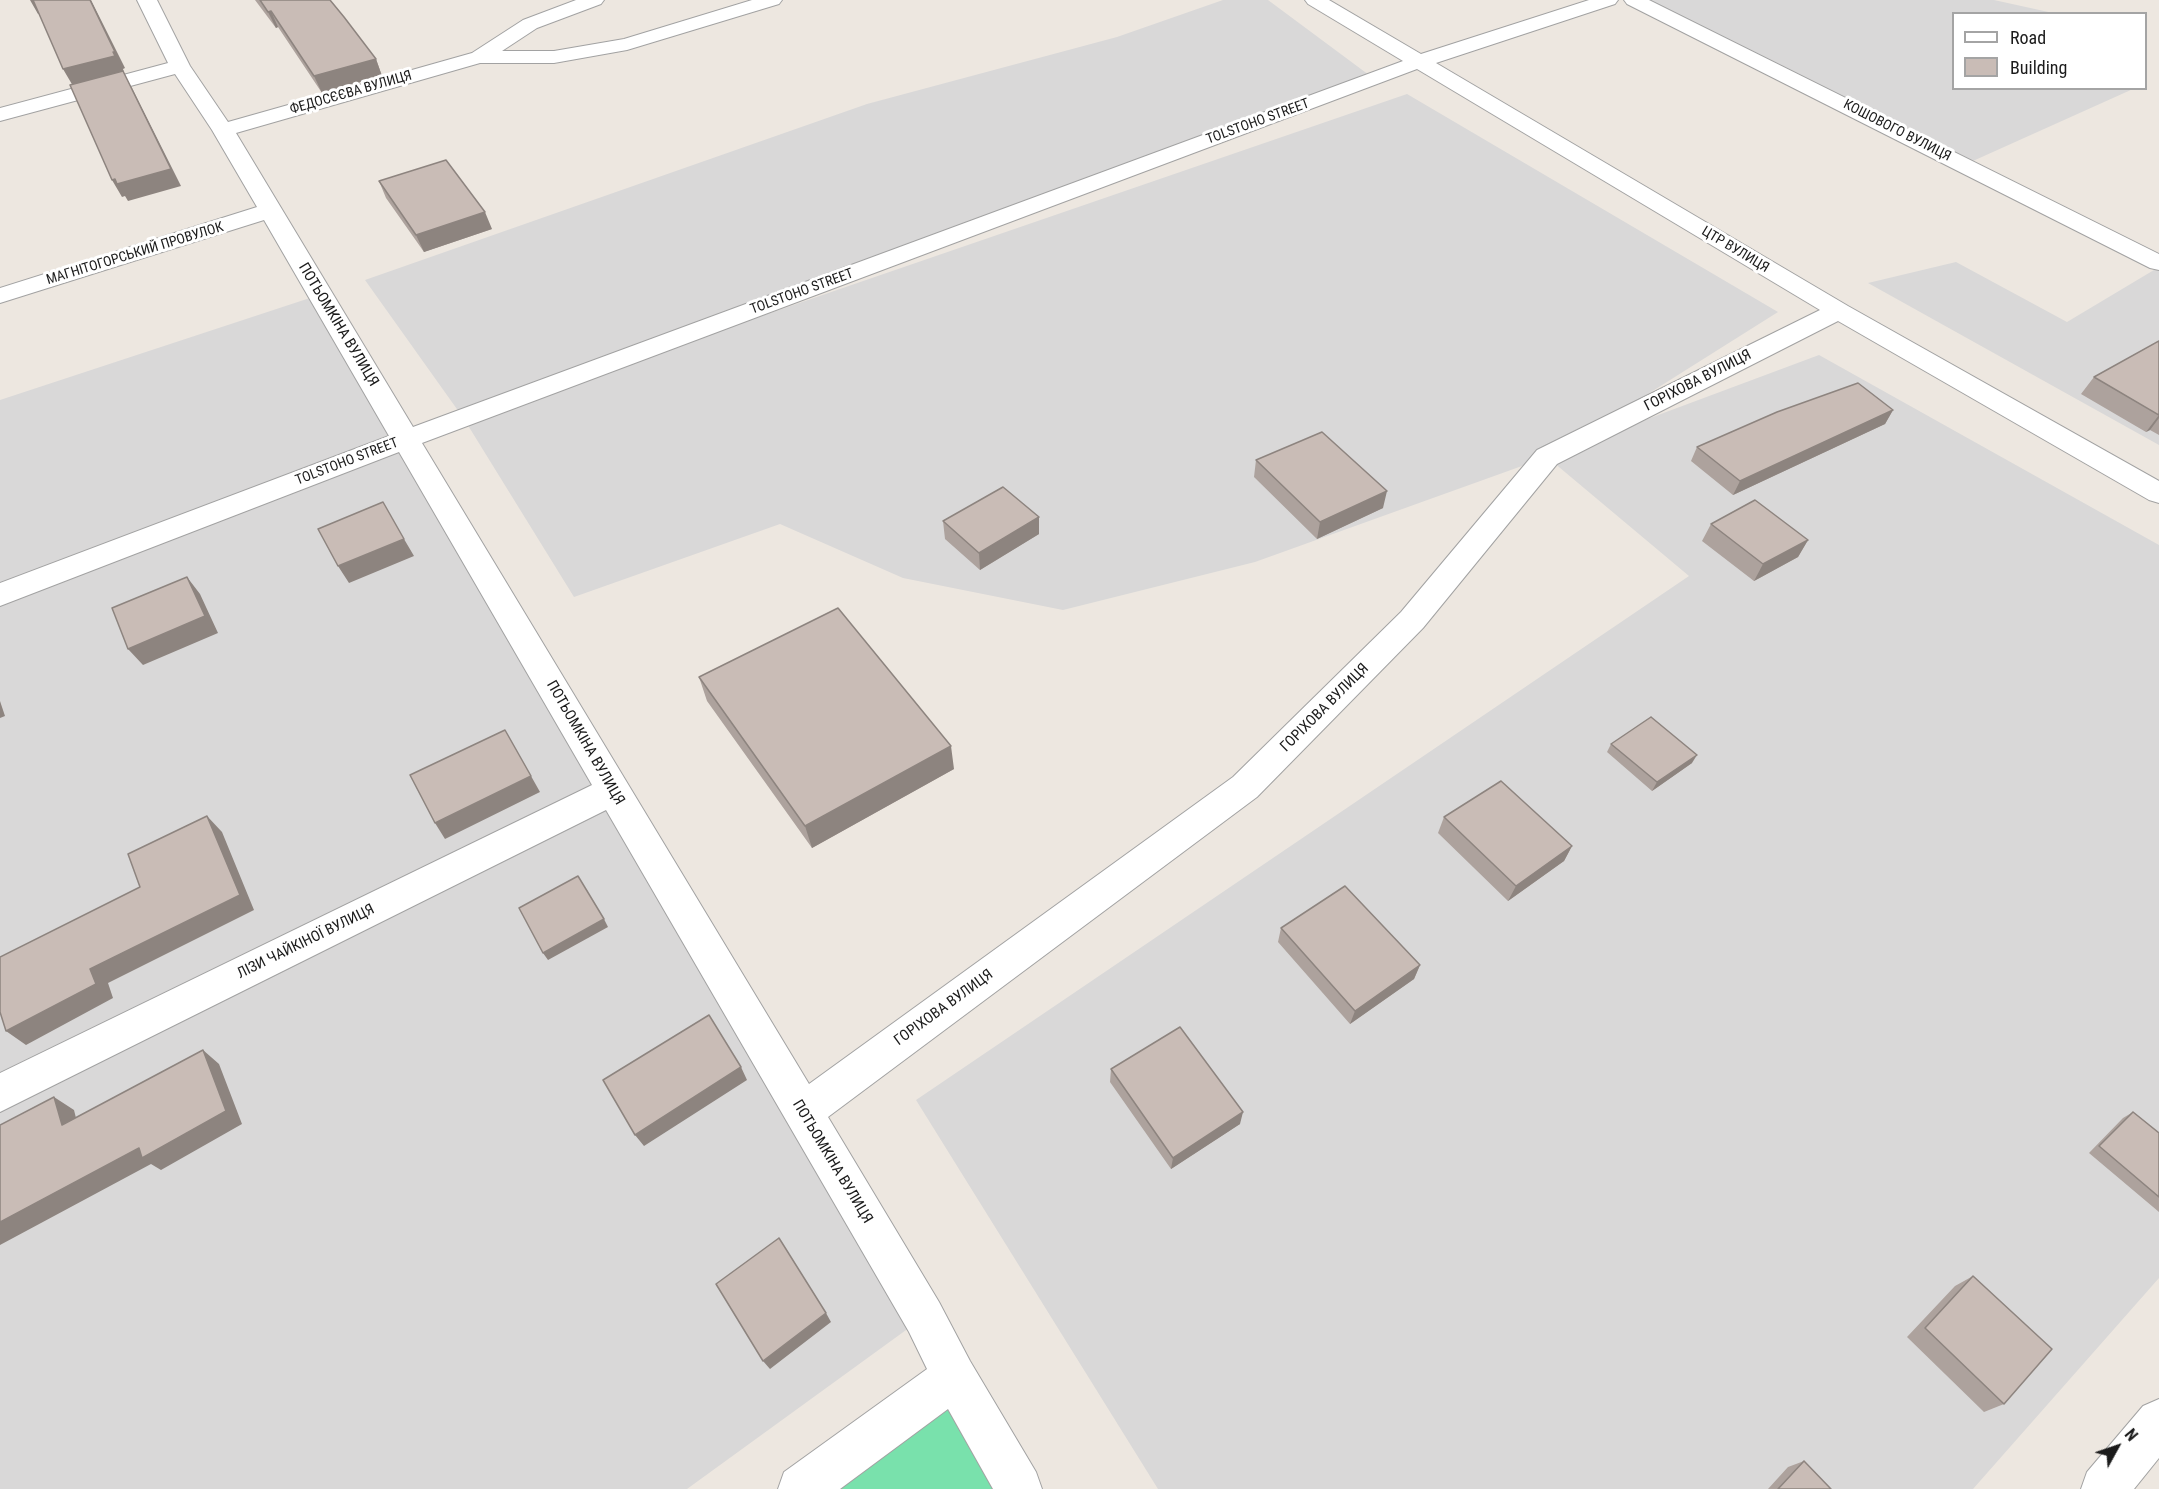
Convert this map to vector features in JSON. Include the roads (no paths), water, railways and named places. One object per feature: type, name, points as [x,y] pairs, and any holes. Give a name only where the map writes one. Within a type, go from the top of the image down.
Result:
[{"type":"street","name":"ПОТЬОМКІНА ВУЛИЦЯ","points":[[147,0],[180,66],[223,130],[924,1317],[954,1377],[1019,1489]]},
{"type":"street","name":"ФЕДОСЄЄВА ВУЛИЦЯ","points":[[479,57],[530,24],[594,0]]},
{"type":"street","name":"ФЕДОСЄЄВА ВУЛИЦЯ","points":[[223,130],[479,57],[554,57],[617,46],[772,0]]},
{"type":"street","name":"ЦТР ВУЛИЦЯ","points":[[1315,0],[1839,311],[2159,493]]},
{"type":"street","name":"TOLSTOHO STREET","points":[[0,595],[407,440],[1418,62],[1608,0]]},
{"type":"street","name":"КОШОВОГО ВУЛИЦЯ","points":[[1634,0],[2159,263]]},
{"type":"street","points":[[0,115],[180,66]]},
{"type":"street","name":"МАГНІТОГОРСЬКИЙ ПРОВУЛОК","points":[[0,296],[269,211]]},
{"type":"street","name":"ГОРІХОВА ВУЛИЦЯ","points":[[803,1112],[1245,787],[1412,620],[1547,457],[1839,311]]},
{"type":"street","name":"ЛІЗИ ЧАЙКІНОЇ ВУЛИЦЯ","points":[[0,1093],[612,791]]},
{"type":"street","points":[[801,1489],[954,1377]]},
{"type":"street","points":[[2104,1489],[2159,1422]]}]
